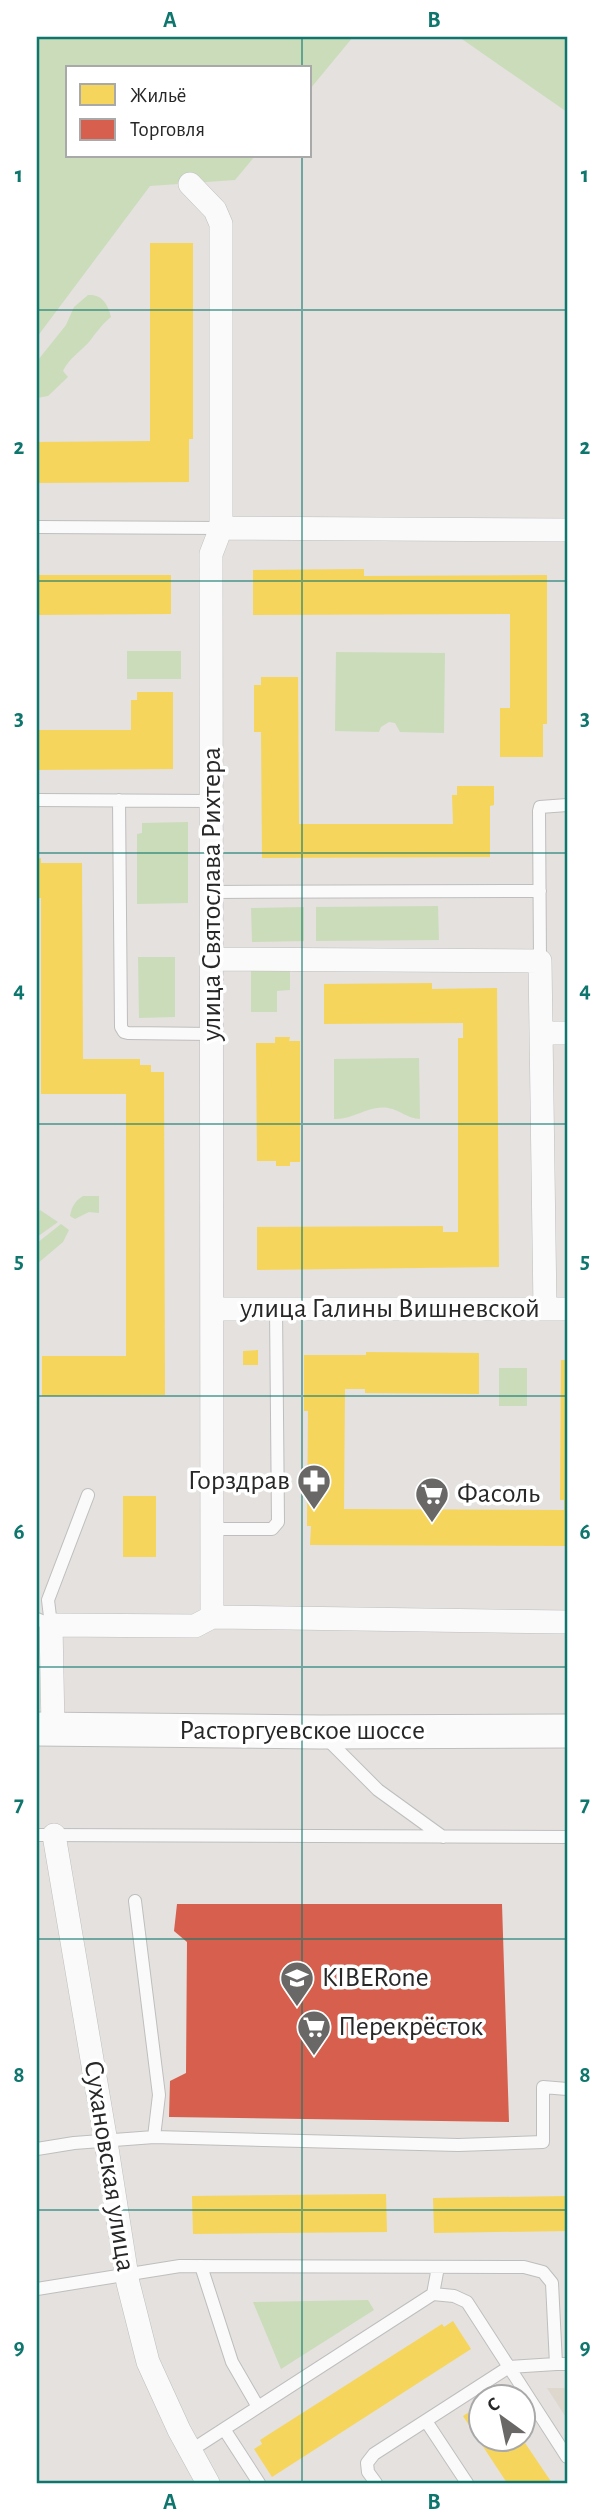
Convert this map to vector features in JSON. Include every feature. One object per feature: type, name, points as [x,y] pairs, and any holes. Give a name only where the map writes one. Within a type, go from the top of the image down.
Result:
[{"type":"main road","name":"Расторгуевское шоссе","points":[[45,1728],[320,1732],[567,1731]]},
{"type":"street","name":"улица Святослава Рихтера","points":[[190,184],[215,210],[221,224],[221,528],[211,550],[212,1617]]},
{"type":"street","points":[[221,528],[567,530]]},
{"type":"street","points":[[212,959],[540,961],[556,1309]]},
{"type":"street","points":[[542,1033],[567,1033]]},
{"type":"street","name":"улица Галины Вишневской","points":[[212,1309],[556,1309]]},
{"type":"street","points":[[45,1728],[44,1622],[195,1626],[212,1617],[567,1622]]},
{"type":"street","name":"Сухановская улица","points":[[45,1835],[106,2141],[126,2274],[148,2362],[208,2483]]},
{"type":"lane","points":[[37,527],[221,528]]},
{"type":"lane","points":[[37,800],[212,801]]},
{"type":"lane","points":[[120,800],[121,1027],[128,1033],[212,1034]]},
{"type":"lane","points":[[540,961],[539,811],[540,807],[545,805],[567,805]]},
{"type":"lane","points":[[212,892],[540,891]]},
{"type":"lane","points":[[212,1529],[272,1529],[278,1522],[276,1309]]},
{"type":"lane","points":[[44,1622],[48,1600],[88,1495]]},
{"type":"lane","points":[[320,1732],[378,1790],[443,1837]]},
{"type":"lane","points":[[45,1835],[567,1837]]},
{"type":"lane","points":[[135,1901],[159,2095],[154,2137]]},
{"type":"lane","points":[[37,2149],[74,2143],[154,2137],[458,2145],[543,2142],[543,2087],[567,2089]]},
{"type":"lane","points":[[37,2289],[180,2266],[524,2267],[543,2272],[552,2283],[561,2364],[509,2367],[374,2454],[367,2463],[368,2472],[376,2483]]},
{"type":"lane","points":[[201,2266],[232,2362],[258,2407]]},
{"type":"lane","points":[[433,2294],[438,2267]]},
{"type":"lane","points":[[190,2451],[433,2294],[454,2295],[467,2302],[567,2457]]},
{"type":"lane","points":[[426,2421],[467,2483]]},
{"type":"lane","points":[[224,2429],[259,2483]]},
{"type":"shaded area","points":[[547,2388],[567,2388],[567,2419]]},
{"type":"green space","points":[[37,37],[353,37],[312,87],[312,66],[66,66],[66,158],[253,158],[235,180],[150,186],[37,337]]},
{"type":"green space","points":[[459,37],[567,37],[567,112]]},
{"type":"green space","points":[[88,295],[97,296],[104,301],[111,317],[68,362],[63,371],[68,377],[48,396],[37,398],[38,360],[66,325],[74,307]]},
{"type":"green space","points":[[127,651],[181,651],[181,679],[127,679]]},
{"type":"green space","points":[[336,652],[445,653],[444,733],[400,732],[395,723],[389,722],[381,727],[379,732],[335,731]]},
{"type":"green space","points":[[188,822],[188,903],[137,904],[137,834],[142,833],[142,823]]},
{"type":"green space","points":[[438,906],[439,940],[316,941],[316,907]]},
{"type":"green space","points":[[304,907],[304,941],[252,942],[251,908]]},
{"type":"green space","points":[[138,957],[175,957],[175,1017],[139,1018]]},
{"type":"green space","points":[[251,970],[290,970],[290,990],[277,991],[277,1012],[251,1012]]},
{"type":"green space","points":[[419,1058],[420,1119],[381,1108],[334,1119],[334,1059]]},
{"type":"green space","points":[[83,1196],[99,1196],[99,1213],[89,1212],[75,1219],[70,1216],[72,1209]]},
{"type":"green space","points":[[40,1210],[58,1222],[37,1237],[37,1213]]},
{"type":"green space","points":[[61,1224],[69,1230],[63,1242],[37,1264],[37,1243]]},
{"type":"green space","points":[[499,1368],[527,1368],[527,1406],[499,1406]]},
{"type":"green space","points":[[368,2300],[374,2310],[281,2369],[253,2302]]},
{"type":"building: Жильё","points":[[150,243],[193,243],[193,439],[189,439],[189,482],[37,483],[37,442],[150,441]]},
{"type":"building: Жильё","points":[[364,569],[364,576],[547,575],[547,724],[543,724],[543,757],[500,757],[500,708],[510,708],[510,614],[253,615],[253,570]]},
{"type":"building: Жильё","points":[[37,575],[171,575],[171,614],[37,615]]},
{"type":"building: Жильё","points":[[261,677],[298,677],[299,824],[453,824],[452,795],[457,795],[457,786],[494,786],[494,805],[490,806],[490,857],[262,858],[261,732],[254,732],[254,685],[261,685]]},
{"type":"building: Жильё","points":[[137,692],[173,692],[173,769],[37,770],[37,730],[131,730],[131,700],[137,700]]},
{"type":"building: Жильё","points":[[41,858],[41,863],[82,863],[83,1059],[140,1059],[140,1065],[151,1065],[151,1072],[164,1072],[165,1395],[42,1396],[42,1356],[126,1356],[126,1094],[41,1094],[41,898],[37,898],[37,859]]},
{"type":"building: Жильё","points":[[432,983],[432,989],[497,988],[499,1267],[257,1270],[257,1227],[443,1226],[443,1232],[458,1232],[458,1038],[463,1038],[463,1023],[324,1024],[324,984]]},
{"type":"building: Жильё","points":[[275,1037],[290,1037],[289,1041],[300,1041],[300,1162],[290,1162],[290,1166],[276,1166],[276,1161],[257,1161],[256,1043],[275,1043]]},
{"type":"building: Жильё","points":[[258,1350],[258,1365],[243,1365],[243,1351]]},
{"type":"building: Жильё","points":[[366,1352],[479,1353],[479,1394],[365,1393],[365,1389],[345,1389],[344,1509],[564,1510],[564,1500],[560,1500],[561,1360],[567,1360],[567,1546],[310,1545],[311,1526],[307,1526],[308,1411],[304,1411],[304,1355],[366,1355]]},
{"type":"building: Жильё","points":[[123,1496],[156,1496],[156,1557],[123,1557]]},
{"type":"building: Жильё","points":[[386,2194],[387,2232],[193,2234],[192,2196]]},
{"type":"building: Жильё","points":[[567,2196],[567,2231],[434,2233],[433,2198]]},
{"type":"building: Жильё","points":[[453,2321],[471,2349],[272,2477],[254,2449],[262,2444],[260,2440],[442,2324],[444,2327]]},
{"type":"building: Жильё","points":[[488,2454],[532,2454],[552,2483],[507,2483]]},
{"type":"building: Торговля","points":[[177,1904],[502,1904],[509,2122],[169,2117],[170,2081],[186,2073],[187,1942],[174,1931]]},
{"type":"place","name":"Горздрав","points":[[314,1511]]},
{"type":"place","name":"Фасоль","points":[[432,1524]]},
{"type":"place","name":"KIBERone","points":[[297,2008]]},
{"type":"place","name":"Перекрёсток","points":[[314,2057]]}]
